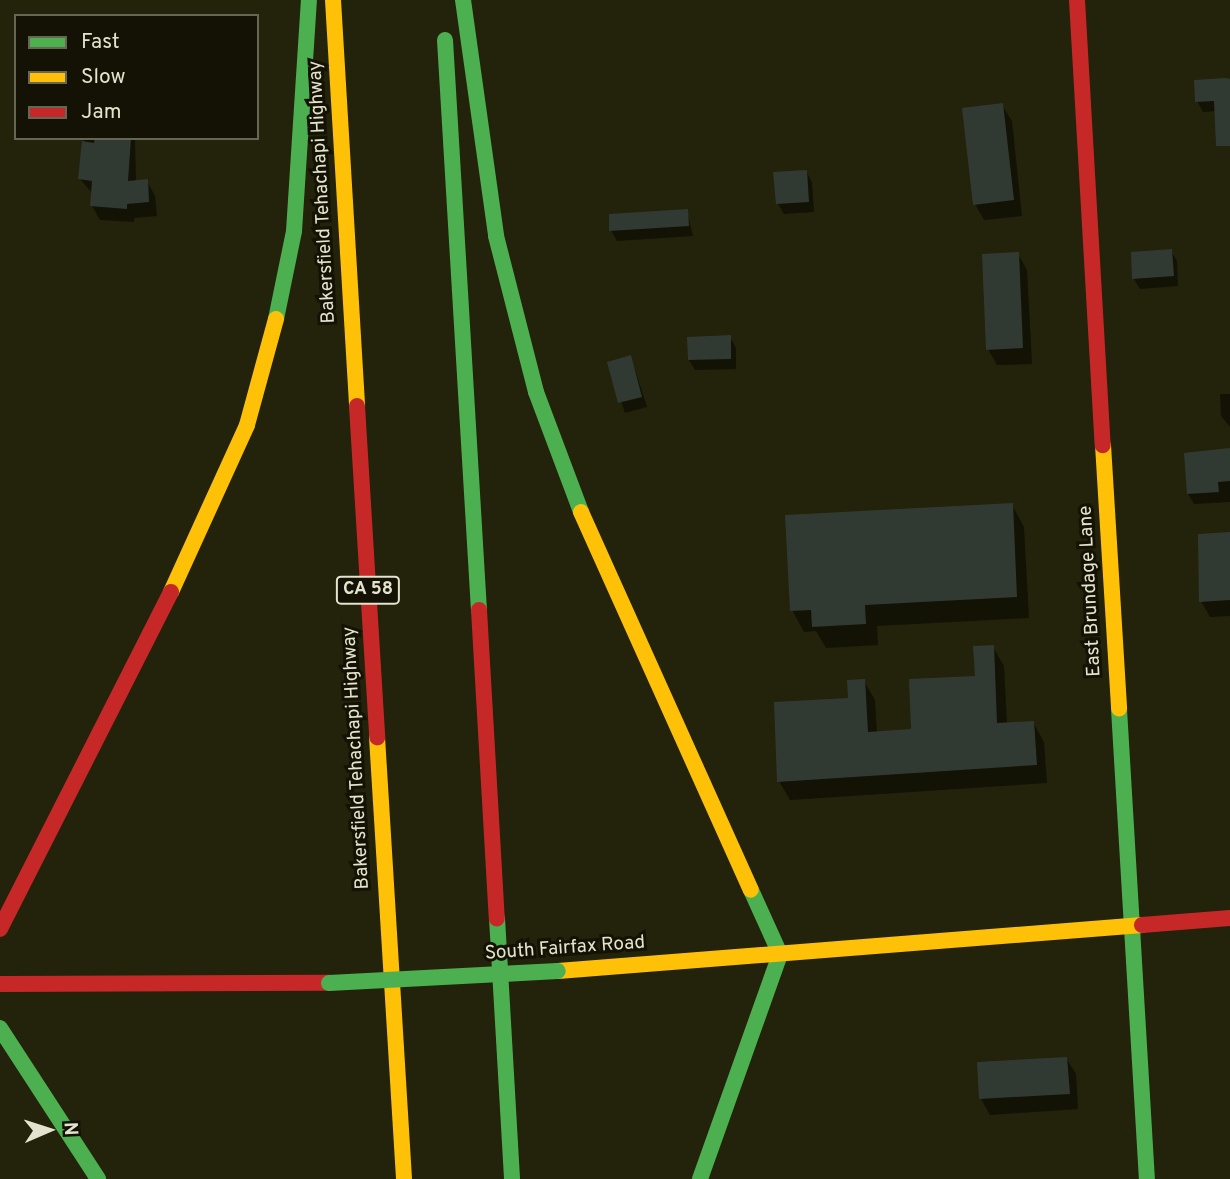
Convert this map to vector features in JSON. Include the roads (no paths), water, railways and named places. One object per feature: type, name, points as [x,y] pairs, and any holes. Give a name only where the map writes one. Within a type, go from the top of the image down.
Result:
[{"type":"main road","points":[[0,929],[198,538],[247,425],[274,336],[294,230],[309,0]]},
{"type":"main road","name":"Bakersfield Tehachapi Highway","points":[[333,0],[404,1179]]},
{"type":"main road","points":[[463,0],[496,236],[536,392],[587,528],[780,954],[700,1179]]},
{"type":"main road","name":"East Brundage Lane","points":[[1077,0],[1147,1179]]},
{"type":"main road","points":[[445,28],[512,1179]]},
{"type":"main road","name":"South Fairfax Road","points":[[0,984],[329,983],[558,971],[1132,923],[1230,918]]},
{"type":"main road","points":[[0,1028],[98,1179]]}]
